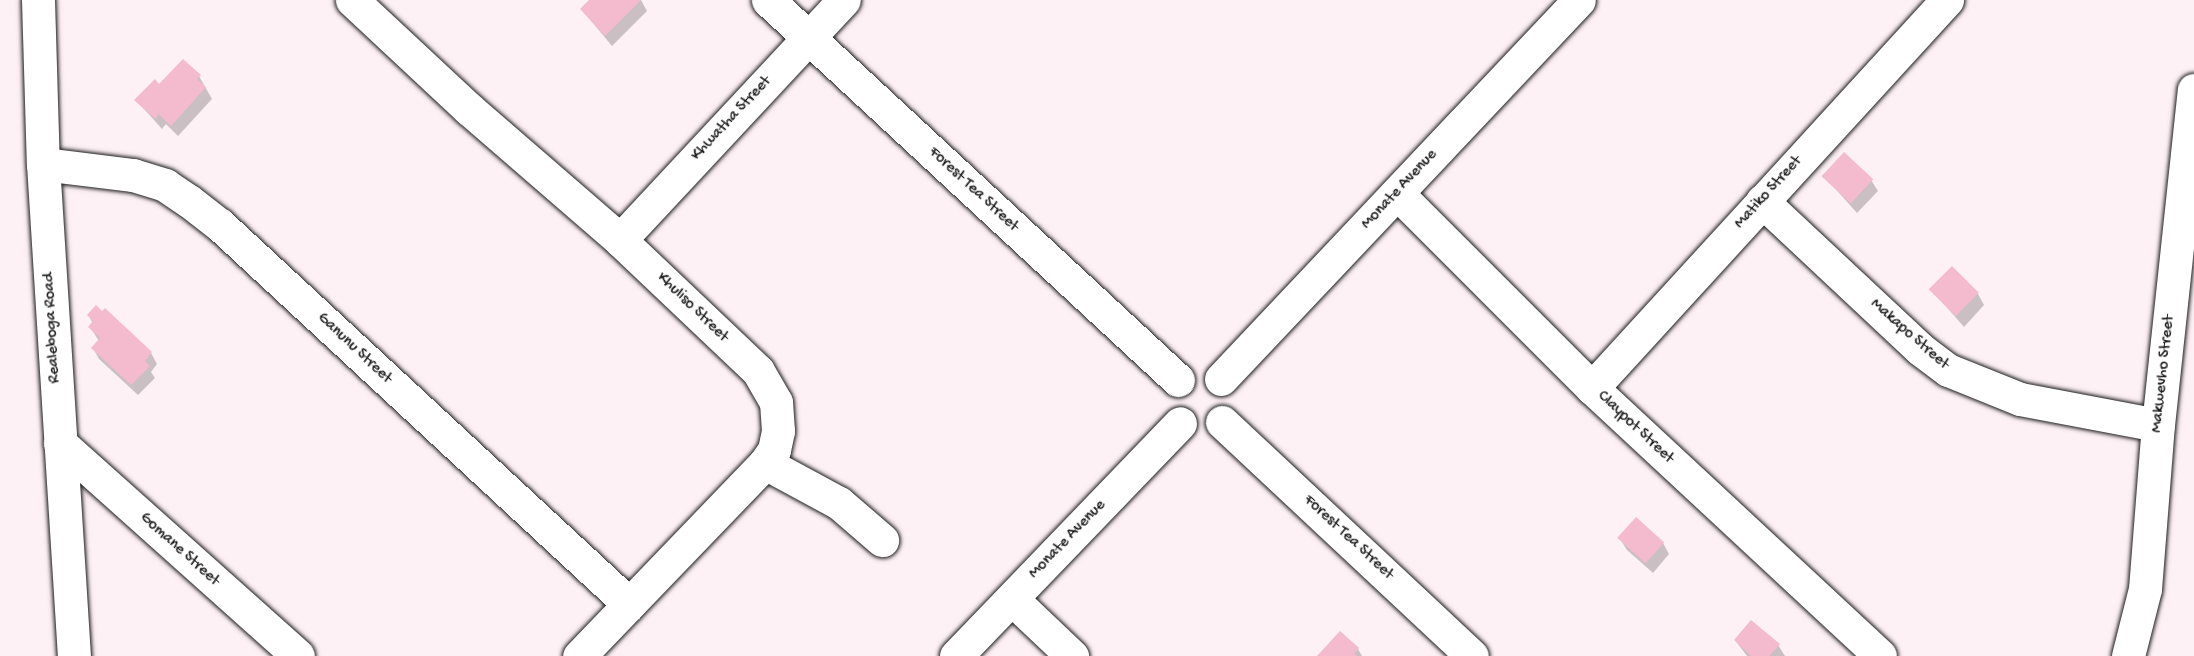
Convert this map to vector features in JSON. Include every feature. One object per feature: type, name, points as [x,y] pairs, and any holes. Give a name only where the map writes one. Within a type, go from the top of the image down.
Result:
[{"type":"street","name":"Realeboga Road","points":[[38,0],[43,164],[74,656]]},
{"type":"street","name":"Khuliso Street","points":[[352,0],[469,109],[620,240],[758,371],[771,390],[778,431],[774,450],[765,463],[579,656]]},
{"type":"street","name":"Forest Tea Street","points":[[768,0],[1178,380]]},
{"type":"street","name":"Khwatha Street","points":[[620,240],[844,0]]},
{"type":"street","name":"Monate Avenue","points":[[1221,379],[1578,0]]},
{"type":"street","name":"Matiko Street","points":[[1592,388],[1947,0]]},
{"type":"street","name":"Makwevho Street","points":[[2128,656],[2145,589],[2158,425],[2194,90]]},
{"type":"street","name":"Ganunu Street","points":[[43,164],[133,175],[165,185],[189,201],[229,233],[628,604]]},
{"type":"street","name":"Claypot Street","points":[[1397,193],[1592,388],[1880,656]]},
{"type":"street","name":"Makapo Street","points":[[1762,201],[1920,349],[1948,370],[2020,399],[2158,425]]},
{"type":"street","points":[[1204,371],[1221,379],[1231,400],[1222,422],[1201,431],[1179,423],[1170,402],[1178,380],[1186,374],[1204,371]]},
{"type":"street","name":"Forest Tea Street","points":[[1222,422],[1472,656]]},
{"type":"street","name":"Monate Avenue","points":[[956,656],[1179,423]]},
{"type":"street","name":"Gomane Street","points":[[60,443],[298,656]]},
{"type":"street","points":[[765,463],[804,488],[839,503],[882,540]]},
{"type":"street","points":[[1012,599],[1072,656]]},
{"type":"building","points":[[589,0],[641,0],[605,36],[580,9]]},
{"type":"building","points":[[183,59],[201,75],[197,79],[206,87],[171,126],[159,114],[155,119],[134,100],[155,79],[159,84]]},
{"type":"building","points":[[1844,152],[1873,179],[1851,203],[1821,176]]},
{"type":"building","points":[[1952,266],[1979,293],[1956,316],[1929,289]]},
{"type":"building","points":[[96,305],[102,311],[105,308],[152,352],[145,361],[150,366],[131,385],[91,348],[100,338],[88,327],[93,321],[87,315]]},
{"type":"building","points":[[1636,517],[1664,542],[1646,563],[1617,538]]},
{"type":"building","points":[[1751,620],[1780,644],[1769,656],[1751,656],[1734,640]]},
{"type":"building","points":[[1340,631],[1359,648],[1354,654],[1357,656],[1317,656]]}]
